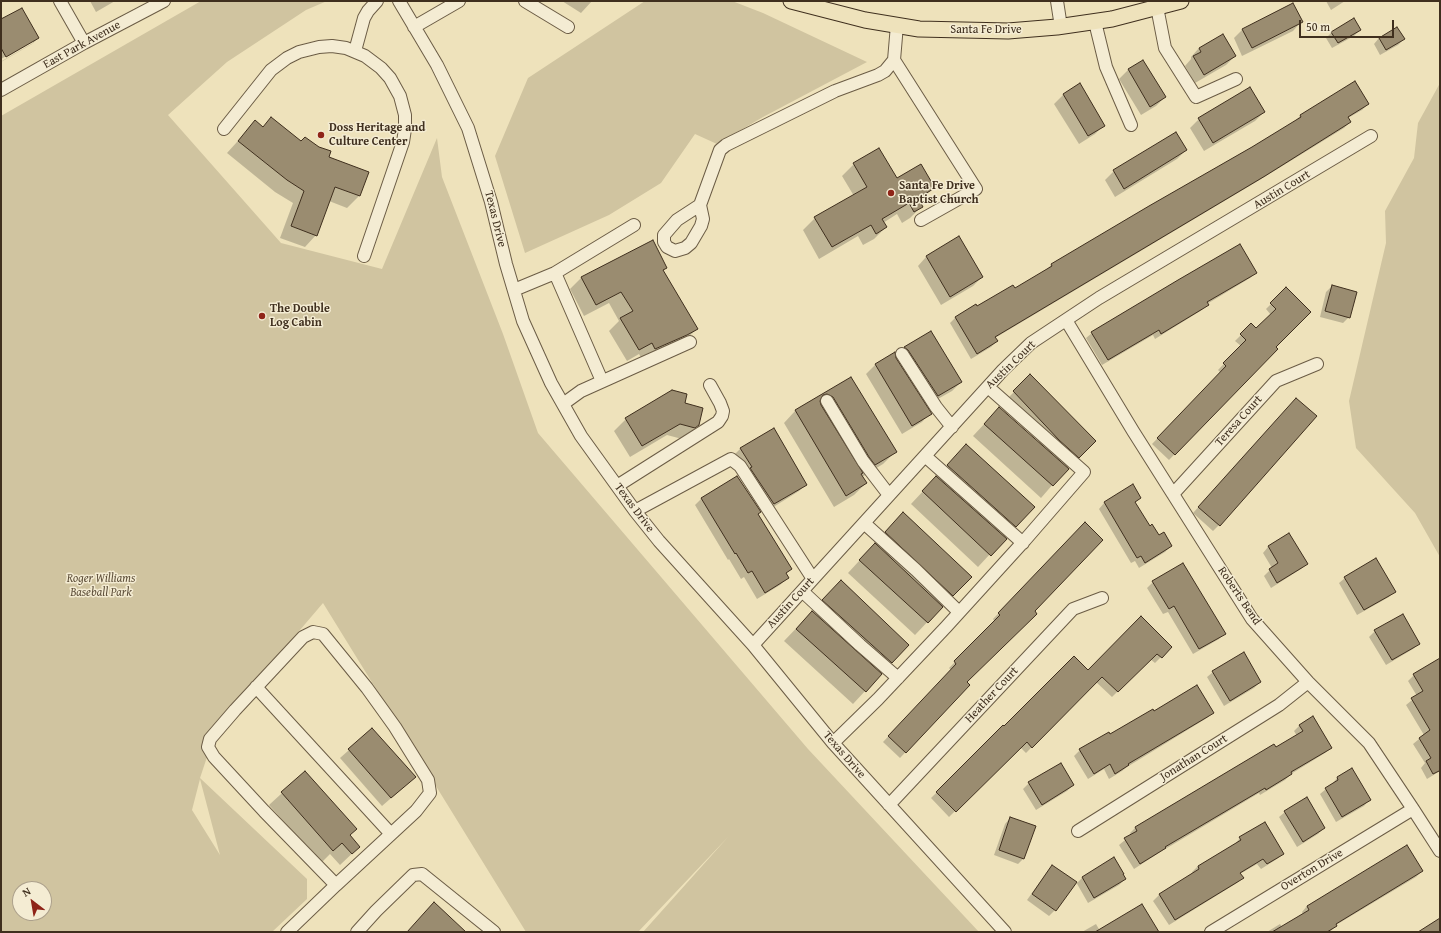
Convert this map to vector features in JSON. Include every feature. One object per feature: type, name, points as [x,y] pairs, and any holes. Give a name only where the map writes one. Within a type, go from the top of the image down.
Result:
[{"type":"main road","name":"Santa Fe Drive","points":[[792,1],[865,20],[919,29],[1008,32],[1061,27],[1112,19],[1181,1]]},
{"type":"street","points":[[60,1],[84,44]]},
{"type":"street","name":"East Park Avenue","points":[[1,90],[164,1]]},
{"type":"street","points":[[355,51],[364,18],[377,1]]},
{"type":"street","name":"Texas Drive","points":[[399,1],[437,65],[468,128],[491,202],[506,264],[523,321],[551,383],[581,436],[635,511],[659,541],[753,645],[833,744],[1005,932]]},
{"type":"street","points":[[414,27],[459,1]]},
{"type":"street","points":[[525,1],[568,27]]},
{"type":"street","points":[[1057,1],[1061,27]]},
{"type":"street","points":[[1157,7],[1165,48],[1196,97],[1236,79]]},
{"type":"street","points":[[1095,22],[1106,67],[1131,125]]},
{"type":"street","points":[[700,205],[720,150],[726,145],[835,91],[885,71],[894,60],[897,25]]},
{"type":"street","points":[[224,129],[271,70],[286,58],[299,52],[319,47],[339,47],[355,51],[376,63],[390,78],[397,90],[402,102],[405,122],[403,142],[364,256]]},
{"type":"street","points":[[894,60],[976,189],[921,220]]},
{"type":"street","name":"Austin Court","points":[[753,645],[988,387],[1031,343],[1066,320],[1371,136]]},
{"type":"street","points":[[514,290],[555,273],[634,225]]},
{"type":"street","points":[[555,273],[602,381]]},
{"type":"street","name":"Roberts Bend","points":[[1066,320],[1252,619],[1308,682],[1369,743],[1414,809],[1440,851]]},
{"type":"street","points":[[563,404],[581,391],[690,342]]},
{"type":"street","points":[[902,354],[936,406],[952,427]]},
{"type":"street","name":"Teresa Court","points":[[1173,494],[1276,381],[1317,364]]},
{"type":"street","points":[[617,486],[718,422],[723,411],[710,385]]},
{"type":"street","points":[[833,744],[898,678],[959,612],[1084,472],[988,387]]},
{"type":"street","points":[[827,401],[863,461],[889,495]]},
{"type":"street","points":[[925,456],[1022,543]]},
{"type":"street","points":[[635,511],[730,459],[740,466],[813,579]]},
{"type":"street","points":[[864,523],[916,570],[959,612]]},
{"type":"street","points":[[802,591],[898,678]]},
{"type":"street","name":"Heather Court","points":[[888,805],[1073,609],[1102,598]]},
{"type":"street","points":[[287,932],[416,811],[430,793],[428,780],[395,727],[367,688],[323,634],[313,632],[303,637],[235,710],[210,740],[208,747],[214,757],[264,811],[336,885]]},
{"type":"street","name":"Jonathan Court","points":[[1078,831],[1279,705],[1308,682]]},
{"type":"street","points":[[256,687],[391,834]]},
{"type":"street","name":"Overton Drive","points":[[1211,932],[1414,809]]},
{"type":"street","points":[[357,932],[413,875],[422,874],[494,932]]},
{"type":"green space","name":"Roger Williams Baseball Park","points":[[201,1],[327,1],[306,10],[227,62],[168,115],[281,243],[382,269],[437,138],[442,177],[503,334],[538,433],[808,749],[979,932],[643,932],[728,837],[638,932],[526,932],[323,603],[271,664],[220,718],[200,778],[307,879],[307,899],[272,932],[1,932],[1,116]],"holes":[[[200,779],[220,855],[192,810]]]},
{"type":"green space","points":[[645,1],[732,1],[763,13],[867,62],[763,117],[717,144],[695,134],[661,183],[609,215],[525,253],[495,156],[528,78]]},
{"type":"green space","points":[[1440,83],[1440,557],[1415,513],[1356,448],[1349,401],[1386,243],[1385,211],[1414,158],[1418,123]]},
{"type":"building","points":[[1293,3],[1303,22],[1252,48],[1242,29]]},
{"type":"building","points":[[22,8],[39,38],[6,57],[1,48],[1,19]]},
{"type":"building","points":[[1354,18],[1361,30],[1338,43],[1331,32]]},
{"type":"building","points":[[1397,27],[1405,39],[1386,50],[1379,38]]},
{"type":"building","points":[[1223,34],[1236,56],[1204,75],[1193,56],[1201,52],[1199,48]]},
{"type":"building","points":[[1143,60],[1166,97],[1150,107],[1128,69]]},
{"type":"building","points":[[1355,81],[1369,104],[1348,117],[1351,122],[1265,176],[995,337],[998,341],[977,354],[955,317],[976,304],[977,306],[1013,285],[1015,288],[1052,266],[1051,264],[1252,147]]},
{"type":"building","points":[[1080,83],[1105,126],[1088,136],[1063,94]]},
{"type":"building","points":[[1250,87],[1265,112],[1213,143],[1198,118]]},
{"type":"building","points":[[271,117],[301,141],[305,137],[319,147],[331,151],[329,157],[369,172],[360,196],[335,187],[317,236],[291,226],[304,191],[287,180],[238,141],[255,120],[263,127]]},
{"type":"building","points":[[1176,132],[1187,150],[1124,189],[1113,170]]},
{"type":"building","name":"Santa Fe Drive Baptist Church","points":[[879,148],[897,178],[921,164],[935,188],[918,198],[923,207],[914,212],[909,203],[882,219],[887,227],[876,234],[871,225],[832,247],[814,217],[867,187],[853,163]]},
{"type":"building","points":[[959,236],[983,277],[950,297],[926,256]]},
{"type":"building","points":[[653,240],[667,268],[663,270],[698,329],[655,349],[652,343],[639,350],[620,318],[633,311],[621,292],[596,305],[581,277]]},
{"type":"building","points":[[1240,244],[1257,273],[1207,302],[1209,305],[1161,334],[1159,330],[1108,360],[1091,332]]},
{"type":"building","points":[[1332,285],[1357,292],[1350,318],[1325,311]]},
{"type":"building","points":[[1286,287],[1311,312],[1276,347],[1278,349],[1175,455],[1157,438],[1226,366],[1223,363],[1246,340],[1240,334],[1251,323],[1256,328],[1276,309],[1270,303]]},
{"type":"building","points":[[931,331],[962,382],[938,396],[908,350],[904,347]]},
{"type":"building","points":[[895,352],[896,358],[932,414],[912,426],[875,364]]},
{"type":"building","points":[[1030,374],[1096,441],[1079,458],[1059,440],[1013,391]]},
{"type":"building","points":[[851,377],[897,452],[875,465],[833,397],[827,394],[823,395],[820,401],[821,405],[863,473],[861,474],[867,483],[846,496],[795,410]]},
{"type":"building","points":[[672,390],[687,394],[685,403],[703,408],[699,425],[695,428],[680,424],[642,446],[625,418]]},
{"type":"building","points":[[1296,398],[1317,416],[1220,526],[1198,507]]},
{"type":"building","points":[[999,407],[1069,469],[1053,486],[984,424]]},
{"type":"building","points":[[774,428],[807,485],[774,504],[750,468],[752,467],[740,448]]},
{"type":"building","points":[[966,444],[1035,507],[1016,527],[947,465]]},
{"type":"building","points":[[737,476],[761,512],[758,514],[792,569],[786,573],[789,578],[765,593],[752,571],[748,573],[736,553],[735,554],[701,498]]},
{"type":"building","points":[[936,476],[1007,539],[991,556],[922,491]]},
{"type":"building","points":[[1133,484],[1141,498],[1135,502],[1150,526],[1152,524],[1159,535],[1164,532],[1172,546],[1145,563],[1141,556],[1137,558],[1104,502]]},
{"type":"building","points":[[903,512],[972,577],[953,596],[885,532]]},
{"type":"building","points":[[1085,522],[1103,540],[1035,611],[1037,614],[967,682],[970,685],[906,753],[888,736],[956,664],[954,661],[1000,615],[998,613]]},
{"type":"building","points":[[1289,533],[1308,564],[1277,583],[1269,569],[1278,563],[1268,546]]},
{"type":"building","points":[[875,543],[943,607],[928,623],[859,560]]},
{"type":"building","points":[[1376,558],[1396,592],[1364,610],[1344,577]]},
{"type":"building","points":[[1183,563],[1226,634],[1199,649],[1174,606],[1169,609],[1152,581]]},
{"type":"building","points":[[841,580],[909,645],[892,663],[822,600]]},
{"type":"building","points":[[812,611],[882,674],[866,692],[796,629]]},
{"type":"building","points":[[1403,614],[1420,644],[1392,660],[1374,630]]},
{"type":"building","points":[[1141,616],[1172,647],[1162,658],[1157,654],[1118,692],[1102,677],[1032,748],[1027,742],[956,812],[936,792],[1074,656],[1088,670]]},
{"type":"building","points":[[1244,652],[1261,682],[1230,701],[1212,671]]},
{"type":"building","points":[[1440,658],[1440,773],[1439,771],[1433,774],[1426,761],[1431,758],[1419,738],[1430,730],[1411,698],[1423,691],[1413,674]]},
{"type":"building","points":[[1197,685],[1214,713],[1128,764],[1129,765],[1115,774],[1110,764],[1094,774],[1079,749],[1109,732],[1110,734],[1153,709],[1154,711]]},
{"type":"building","points":[[1313,716],[1332,748],[1291,772],[1292,774],[1266,790],[1265,788],[1165,847],[1166,848],[1140,864],[1124,838],[1137,831],[1135,827],[1274,744],[1276,747],[1303,731],[1299,725]]},
{"type":"building","points":[[372,728],[416,777],[391,798],[348,749]]},
{"type":"building","points":[[1061,763],[1074,785],[1042,805],[1028,782]]},
{"type":"building","points":[[1352,768],[1371,800],[1342,817],[1325,788],[1338,780],[1337,777]]},
{"type":"building","points":[[305,771],[357,829],[350,835],[360,847],[352,854],[342,843],[333,851],[281,792]]},
{"type":"building","points":[[1307,797],[1325,828],[1303,842],[1284,811]]},
{"type":"building","points":[[1010,817],[1036,826],[1024,859],[999,850]]},
{"type":"building","points":[[1265,822],[1284,854],[1267,864],[1263,859],[1240,873],[1244,878],[1175,920],[1159,894],[1199,869],[1198,866],[1241,840],[1239,837]]},
{"type":"building","points":[[1407,845],[1423,871],[1336,924],[1337,926],[1327,932],[1272,932],[1309,910],[1307,906]]},
{"type":"building","points":[[1114,857],[1126,879],[1094,898],[1082,877]]},
{"type":"building","points":[[1052,865],[1077,882],[1056,911],[1032,894]]},
{"type":"building","points":[[434,902],[466,932],[407,932]]},
{"type":"building","points":[[1142,904],[1159,932],[1095,932]]},
{"type":"building","points":[[1440,918],[1440,932],[1418,932]]},
{"type":"place","name":"Doss Heritage and Culture Center","points":[[321,135]]},
{"type":"place","name":"Santa Fe Drive Baptist Church","points":[[891,193]]},
{"type":"place","name":"The Double Log Cabin","points":[[262,316]]}]
